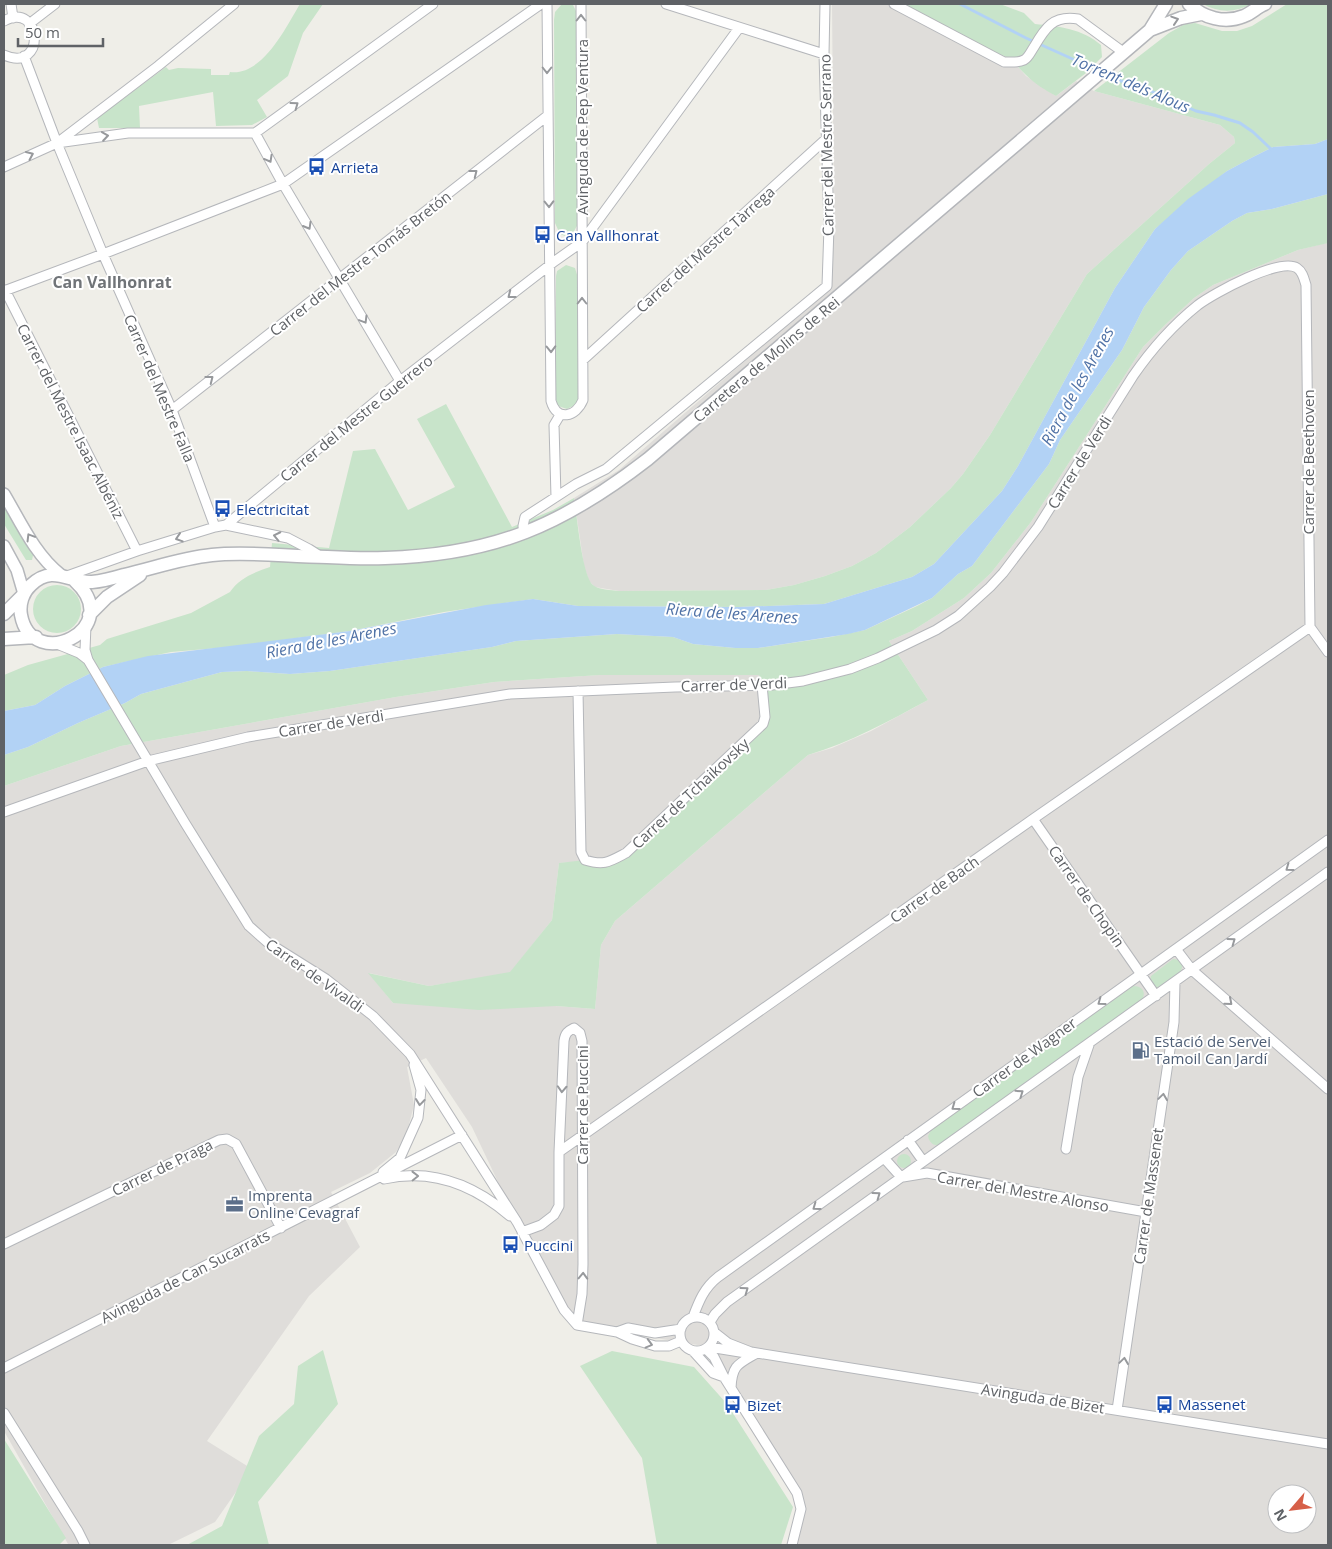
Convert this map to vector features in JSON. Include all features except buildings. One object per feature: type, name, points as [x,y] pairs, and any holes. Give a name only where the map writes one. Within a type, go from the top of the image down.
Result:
[{"type":"main road","name":"Carretera de Molins de Rei","points":[[1150,30],[1166,4]]},
{"type":"main road","points":[[1188,4],[1201,14],[1221,20],[1237,19],[1263,4]]},
{"type":"main road","name":"Carretera de Molins de Rei","points":[[67,577],[102,581],[178,561],[212,555],[384,558],[428,555],[478,547],[524,534],[566,514],[596,497],[648,459],[1150,30],[1181,18],[1201,14]]},
{"type":"main road","name":"Carretera de Molins de Rei","points":[[56,644],[74,638],[113,592],[151,569]]},
{"type":"main road","points":[[7,610],[37,580],[52,574],[67,577],[82,587],[90,605],[88,620]]},
{"type":"main road","points":[[24,594],[21,615],[26,627],[40,640],[56,644]]},
{"type":"main road","points":[[4,639],[36,637]]},
{"type":"street","points":[[12,4],[13,18]]},
{"type":"street","points":[[29,24],[55,4]]},
{"type":"street","points":[[4,167],[57,143],[158,66],[234,4]]},
{"type":"street","points":[[57,143],[128,133],[255,133],[433,4]]},
{"type":"street","points":[[4,290],[103,254],[283,184],[541,4]]},
{"type":"street","points":[[524,534],[525,517],[556,497],[554,425],[560,415],[555,411],[551,401],[547,4]]},
{"type":"street","name":"Avinguda de Pep Ventura","points":[[560,415],[572,412],[581,406],[583,400],[581,4]]},
{"type":"street","points":[[666,4],[824,54]]},
{"type":"street","name":"Carrer del Mestre Serrano","points":[[556,497],[606,470],[827,286],[829,227],[824,54],[825,4]]},
{"type":"street","points":[[894,4],[1004,62],[1024,60],[1030,54],[1046,28],[1057,20],[1071,18],[1078,19],[1123,52]]},
{"type":"street","points":[[4,22],[13,18],[23,19],[34,30],[35,37],[31,51],[24,56],[10,58],[4,55]]},
{"type":"street","name":"Carrer del Mestre Guerrero","points":[[67,577],[137,552],[226,525],[400,381],[582,242],[739,28]]},
{"type":"street","name":"Carrer del Mestre Falla","points":[[24,56],[57,143],[103,254],[172,410],[215,527]]},
{"type":"street","name":"Carrer del Mestre Tomás Bretón","points":[[172,410],[547,116]]},
{"type":"street","points":[[255,133],[283,184],[400,381]]},
{"type":"street","name":"Carrer del Mestre Tàrrega","points":[[582,360],[827,138]]},
{"type":"street","name":"Carrer de Verdi","points":[[4,812],[148,761],[248,737],[510,694],[675,686],[762,685],[802,681],[850,669],[878,658],[936,630],[958,616],[990,587],[1038,527],[1133,376],[1150,353],[1200,304],[1233,285],[1278,266],[1289,265],[1297,268]]},
{"type":"street","name":"Carrer de Beethoven","points":[[1297,268],[1303,274],[1306,285],[1307,308],[1310,626]]},
{"type":"street","name":"Carrer del Mestre Isaac Albéniz","points":[[4,290],[137,552]]},
{"type":"street","points":[[4,494],[40,554],[52,568],[67,577]]},
{"type":"street","points":[[226,525],[288,538],[321,557]]},
{"type":"street","points":[[4,546],[17,570],[24,594]]},
{"type":"street","name":"Carrer de Vivaldi","points":[[88,620],[86,650],[88,660]]},
{"type":"street","points":[[1310,626],[1328,652]]},
{"type":"street","name":"Carrer de Bach","points":[[559,1152],[1310,626]]},
{"type":"street","name":"Carrer de Vivaldi","points":[[56,644],[79,653],[88,660],[249,926],[267,942],[326,979],[373,1016],[410,1054],[517,1222],[564,1310],[577,1324]]},
{"type":"street","name":"Carrer de Tchaikovsky","points":[[578,691],[581,852],[585,860],[597,864],[626,853],[763,724],[765,717],[762,685]]},
{"type":"street","name":"Carrer de Chopin","points":[[1033,819],[1141,974]]},
{"type":"street","name":"Carrer de Wagner","points":[[693,1317],[699,1298],[708,1284],[1328,840]]},
{"type":"street","name":"Carrer de Wagner","points":[[710,1322],[727,1302],[1328,872]]},
{"type":"street","points":[[1176,948],[1192,970],[1328,1089]]},
{"type":"street","points":[[1141,974],[1156,996]]},
{"type":"street","name":"Carrer de Massenet","points":[[1117,1410],[1174,1022],[1175,982]]},
{"type":"street","name":"Carrer de Puccini","points":[[522,1232],[541,1225],[554,1215],[559,1206],[559,1152],[564,1041],[568,1031],[574,1028],[580,1033],[582,1041],[583,1136],[583,1264],[582,1294],[577,1324]]},
{"type":"street","points":[[1066,1149],[1078,1077],[1089,1044]]},
{"type":"street","name":"Avinguda de Can Sucarrats","points":[[367,1184],[400,1158],[418,1118],[421,1090],[410,1054]]},
{"type":"street","name":"Avinguda de Can Sucarrats","points":[[4,1368],[462,1135]]},
{"type":"street","name":"Carrer de Praga","points":[[4,1244],[219,1140],[227,1139],[236,1144],[281,1228]]},
{"type":"street","points":[[908,1140],[923,1161]]},
{"type":"street","points":[[884,1158],[901,1177]]},
{"type":"street","name":"Carrer del Mestre Alonso","points":[[901,1177],[927,1173],[1146,1212]]},
{"type":"street","name":"Avinguda de Can Sucarrats","points":[[367,1184],[394,1177],[435,1176],[455,1182],[488,1200],[517,1222]]},
{"type":"street","points":[[693,1351],[707,1348],[714,1338],[710,1322],[699,1317],[693,1317],[683,1324],[681,1341],[713,1373],[724,1377]]},
{"type":"street","points":[[577,1324],[617,1332],[655,1346],[669,1346],[681,1341]]},
{"type":"street","points":[[617,1332],[628,1328],[655,1333],[681,1329]]},
{"type":"street","name":"Avinguda de Bizet","points":[[714,1332],[728,1343],[754,1353],[1328,1444]]},
{"type":"street","points":[[707,1348],[797,1493],[801,1509],[792,1545]]},
{"type":"street","name":"Avinguda de Bizet","points":[[707,1348],[742,1354],[754,1353]]},
{"type":"street","points":[[731,1389],[732,1375],[736,1368],[754,1353]]},
{"type":"street","points":[[4,1413],[78,1531],[84,1545]]},
{"type":"shaded area","points":[[832,4],[902,4],[1001,55],[1010,57],[1026,76],[1056,96],[1076,81],[1094,91],[1220,125],[1234,137],[1235,143],[1209,164],[1087,274],[990,435],[963,474],[910,527],[876,553],[852,566],[825,576],[794,585],[766,590],[619,591],[595,587],[589,581],[584,566],[574,498],[619,470],[830,286],[834,224]]},
{"type":"shaded area","points":[[1328,243],[1328,1545],[792,1545],[801,1509],[797,1493],[704,1346],[577,1325],[517,1222],[472,1127],[426,1058],[407,1067],[414,1105],[406,1136],[396,1152],[370,1173],[331,1192],[360,1247],[309,1296],[207,1441],[252,1469],[215,1522],[168,1545],[68,1544],[4,1431],[4,786],[121,746],[396,697],[494,682],[599,675],[759,675],[762,685],[763,724],[611,860],[559,863],[552,920],[510,973],[429,986],[369,973],[393,1003],[556,1006],[595,1009],[601,945],[615,921],[808,755],[832,748],[871,731],[928,700],[889,641],[912,631],[964,598],[991,573],[1031,522],[1143,347],[1194,298],[1213,285],[1298,250]]},
{"type":"green space","points":[[300,4],[323,4],[303,33],[288,76],[257,100],[267,117],[252,125],[216,126],[213,92],[139,106],[140,128],[99,128],[97,118],[166,67],[169,70],[178,68],[211,69],[211,75],[229,75],[230,72],[242,71],[253,66],[272,48]]},
{"type":"green space","points":[[562,4],[573,5],[577,13],[578,224],[573,233],[565,236],[560,234],[555,223],[554,20],[555,12]]},
{"type":"green space","points":[[902,4],[1000,4],[1024,13],[1035,24],[1061,27],[1086,35],[1101,45],[1102,57],[1086,73],[1056,96],[1033,81],[1009,58]]},
{"type":"green space","points":[[1203,4],[1251,4],[1227,11]]},
{"type":"green space","points":[[1287,4],[1328,4],[1328,139],[1315,144],[1273,147],[1253,157],[1227,171],[1155,229],[1115,288],[1018,466],[1002,491],[934,564],[912,577],[824,604],[738,607],[578,606],[533,599],[444,612],[350,631],[229,647],[171,652],[103,667],[65,686],[35,705],[4,711],[4,675],[28,665],[100,645],[107,639],[191,613],[230,592],[248,576],[270,567],[272,543],[329,548],[353,451],[375,449],[408,510],[455,487],[417,419],[446,404],[512,527],[553,510],[574,498],[580,544],[586,570],[593,585],[598,588],[619,591],[766,590],[794,585],[825,576],[852,566],[876,553],[910,527],[963,474],[990,435],[1087,274],[1209,164],[1235,143],[1234,137],[1220,125],[1094,91],[1169,33],[1185,24],[1195,23],[1222,31],[1237,31],[1252,26]]},
{"type":"green space","points":[[1328,194],[1328,243],[1298,250],[1213,285],[1194,298],[1143,347],[1031,522],[991,573],[964,598],[912,631],[889,641],[928,700],[855,737],[808,755],[615,921],[601,945],[595,1009],[556,1006],[479,1010],[393,1003],[368,973],[429,986],[510,972],[552,920],[559,863],[611,860],[763,724],[762,685],[759,675],[600,675],[494,682],[396,697],[121,746],[4,786],[4,755],[28,747],[141,694],[222,672],[247,671],[290,674],[330,671],[492,647],[516,641],[617,634],[673,637],[693,644],[758,648],[865,630],[932,598],[958,574],[972,566],[1049,464],[1060,440],[1122,350],[1144,307],[1171,270],[1188,251],[1247,213],[1272,209]]},
{"type":"green space","points":[[566,265],[575,268],[578,278],[579,401],[567,409],[558,406],[555,401],[556,276],[557,271]]},
{"type":"green space","points":[[4,500],[34,551],[32,560],[26,560],[4,524]]},
{"type":"green space","points":[[52,585],[62,585],[74,592],[81,604],[81,614],[74,626],[62,633],[52,633],[44,629],[37,622],[33,614],[33,604],[37,596],[44,589]]},
{"type":"green space","points":[[1173,959],[1180,960],[1183,964],[1181,971],[1160,987],[1153,987],[1150,981],[1151,976]]},
{"type":"green space","points":[[1133,986],[1143,990],[1144,995],[1141,1001],[939,1145],[930,1142],[928,1136],[931,1130]]},
{"type":"green space","points":[[901,1154],[907,1154],[911,1161],[907,1168],[901,1168],[897,1164],[897,1158]]},
{"type":"green space","points":[[323,1350],[338,1404],[258,1502],[269,1545],[187,1545],[222,1526],[259,1436],[294,1404],[298,1366]]},
{"type":"green space","points":[[612,1351],[694,1367],[727,1404],[793,1507],[781,1545],[657,1545],[642,1458],[580,1366]]},
{"type":"green space","points":[[4,1439],[66,1538],[59,1545],[4,1545]]},
{"type":"water","name":"Riera de les Arenes","points":[[1328,139],[1328,194],[1272,209],[1247,213],[1188,251],[1171,270],[1144,307],[1122,350],[1060,440],[1049,464],[972,566],[958,574],[932,598],[865,630],[758,648],[693,644],[673,637],[617,634],[516,641],[492,647],[330,671],[290,674],[247,671],[222,672],[141,694],[28,747],[4,755],[4,711],[35,705],[65,686],[103,667],[148,656],[350,631],[486,605],[533,599],[578,606],[738,607],[824,604],[912,577],[934,564],[1002,491],[1018,466],[1115,288],[1155,229],[1188,199],[1227,171],[1253,157],[1273,147],[1315,144]]},
{"type":"waterway","name":"Torrent dels Alous","points":[[960,4],[1026,38],[1097,70]]},
{"type":"waterway","name":"Torrent dels Alous","points":[[1105,74],[1117,80],[1137,85],[1196,111],[1240,123],[1253,132],[1272,150]]},
{"type":"place","name":"Arrieta","points":[[317,167]]},
{"type":"place","name":"Can Vallhonrat","points":[[542,235]]},
{"type":"place","name":"Electricitat","points":[[222,509]]},
{"type":"place","name":"Estació de Servei Tamoil Can Jardí","points":[[1140,1050]]},
{"type":"place","name":"Imprenta Online Cevagraf","points":[[234,1204]]},
{"type":"place","name":"Puccini","points":[[510,1245]]},
{"type":"place","name":"Massenet","points":[[1164,1404]]},
{"type":"place","name":"Bizet","points":[[733,1405]]},
{"type":"district","name":"Can Vallhonrat","points":[[112,282]]}]
